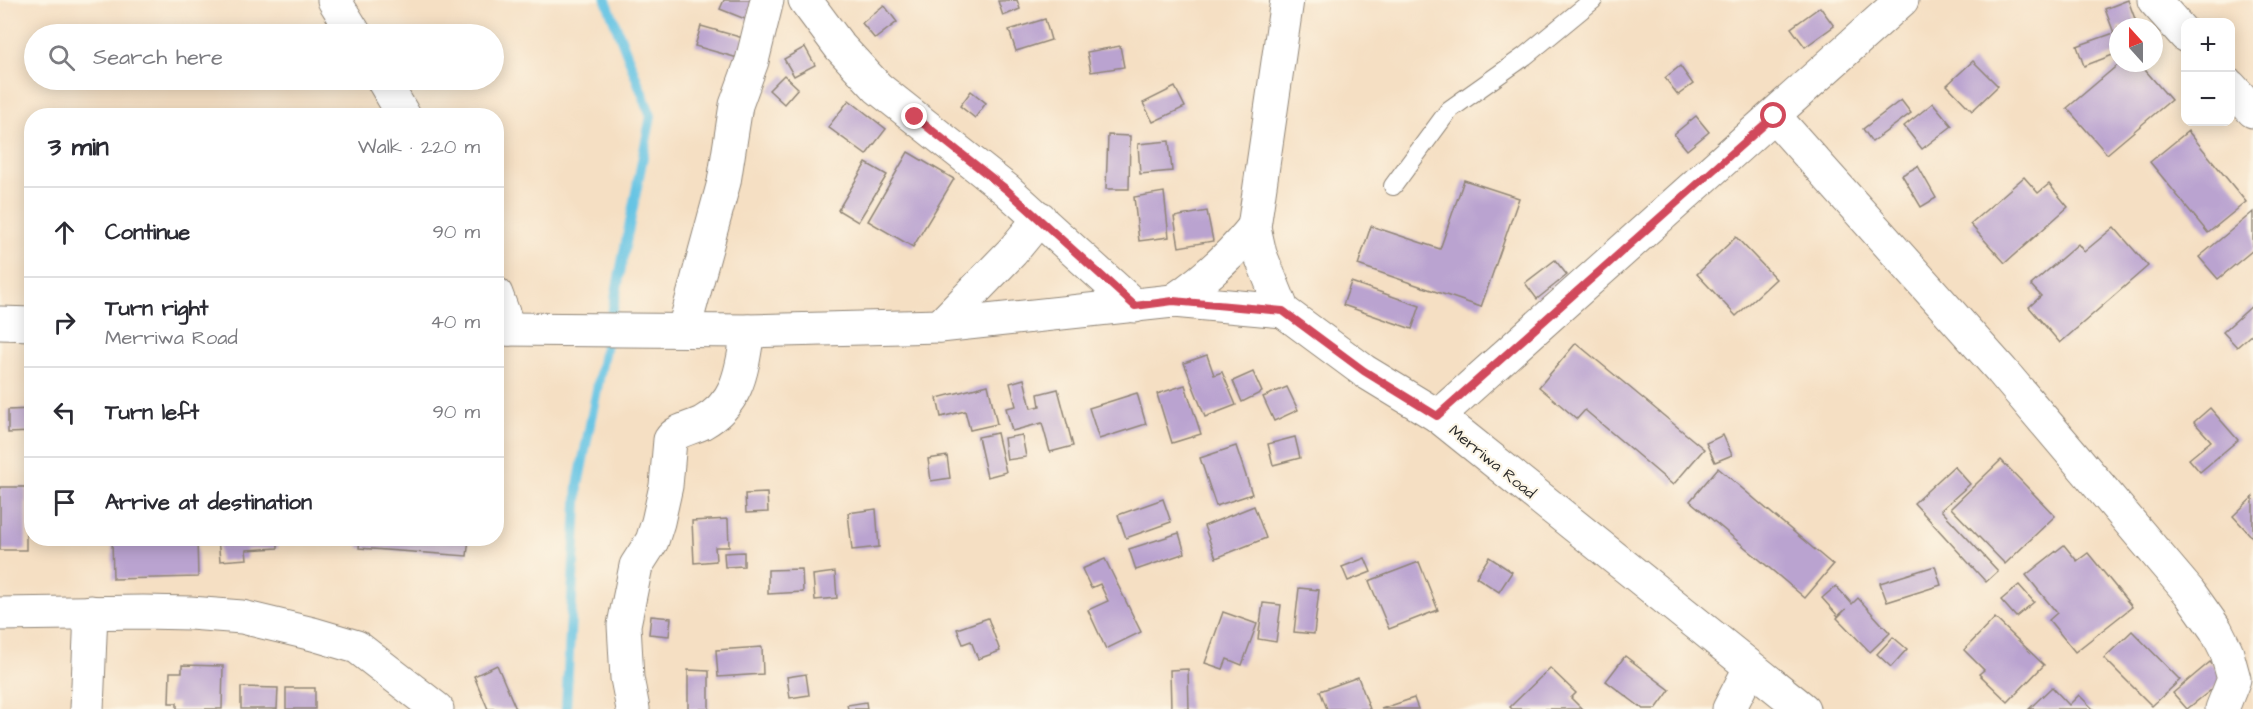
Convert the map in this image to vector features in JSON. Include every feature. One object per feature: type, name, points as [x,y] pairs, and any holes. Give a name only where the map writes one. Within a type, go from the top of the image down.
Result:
[{"type":"street","points":[[334,0],[349,24]]},
{"type":"street","points":[[681,329],[724,182],[736,105],[750,67],[767,0]]},
{"type":"street","points":[[805,0],[840,47],[878,88],[958,149],[1040,218],[1135,306]]},
{"type":"street","points":[[504,329],[748,331],[940,326],[1173,301],[1283,311],[1260,254],[1254,227],[1287,0]]},
{"type":"street","points":[[1437,416],[1902,0]]},
{"type":"street","points":[[2154,0],[2181,30]]},
{"type":"street","points":[[389,90],[399,108]]},
{"type":"street","points":[[2235,91],[2253,111]]},
{"type":"street","points":[[1774,116],[2002,371],[2189,592],[2216,630],[2234,679],[2222,709]]},
{"type":"street","points":[[940,326],[999,266],[1040,218]]},
{"type":"street","points":[[1173,301],[1218,268],[1254,227]]},
{"type":"street","name":"Merriwa Road","points":[[1283,311],[1364,371],[1437,416],[1803,709]]},
{"type":"street","points":[[0,323],[24,324]]},
{"type":"street","points":[[633,709],[627,678],[624,624],[636,566],[652,541],[658,522],[666,486],[670,440],[672,436],[703,422],[734,393],[744,360],[748,331]]},
{"type":"street","points":[[87,709],[91,612]]},
{"type":"street","points":[[0,614],[190,613],[242,618],[313,634],[357,647],[437,709]]},
{"type":"street","points":[[1729,709],[1750,668]]},
{"type":"lane","points":[[1393,186],[1449,110],[1525,56],[1593,0]]},
{"type":"building","points":[[724,0],[753,0],[750,21],[720,9]]},
{"type":"building","points":[[1017,0],[1020,9],[1003,16],[998,1]]},
{"type":"building","points":[[2128,0],[2135,18],[2109,20],[2105,9]]},
{"type":"building","points":[[884,5],[897,22],[875,39],[862,23]]},
{"type":"building","points":[[1820,7],[1834,26],[1805,47],[1791,28]]},
{"type":"building","points":[[1045,19],[1051,40],[1016,51],[1009,30]]},
{"type":"building","points":[[701,26],[750,40],[745,60],[695,46]]},
{"type":"building","points":[[2109,35],[2109,56],[2084,66],[2077,46]]},
{"type":"building","points":[[1120,46],[1124,67],[1091,72],[1087,52]]},
{"type":"building","points":[[805,47],[815,65],[794,76],[784,59]]},
{"type":"building","points":[[1973,61],[1998,86],[1972,111],[1947,85]]},
{"type":"building","points":[[1680,66],[1693,84],[1678,95],[1665,78]]},
{"type":"building","points":[[2109,72],[2147,72],[2171,100],[2107,154],[2067,108]]},
{"type":"building","points":[[784,75],[798,88],[784,104],[769,90]]},
{"type":"building","points":[[1175,87],[1185,107],[1153,122],[1143,103]]},
{"type":"building","points":[[971,91],[986,103],[975,118],[960,106]]},
{"type":"building","points":[[849,100],[886,129],[866,155],[828,127]]},
{"type":"building","points":[[1901,100],[1911,113],[1872,142],[1863,129]]},
{"type":"building","points":[[1933,103],[1952,126],[1922,149],[1904,126]]},
{"type":"building","points":[[1696,116],[1709,132],[1687,150],[1674,134]]},
{"type":"building","points":[[2188,131],[2246,202],[2208,233],[2150,162]]},
{"type":"building","points":[[1108,135],[1130,136],[1129,189],[1106,189]]},
{"type":"building","points":[[1169,141],[1172,171],[1140,174],[1138,144]]},
{"type":"building","points":[[908,152],[954,179],[913,247],[868,221]]},
{"type":"building","points":[[866,163],[887,175],[858,222],[838,210]]},
{"type":"building","points":[[1918,166],[1936,198],[1921,207],[1902,175]]},
{"type":"building","points":[[2024,177],[2038,193],[2049,184],[2068,207],[2005,263],[1970,224]]},
{"type":"building","points":[[1464,180],[1519,198],[1481,307],[1358,265],[1371,226],[1440,249]]},
{"type":"building","points":[[1164,192],[1169,237],[1139,241],[1134,197]]},
{"type":"building","points":[[1207,211],[1213,241],[1179,247],[1174,217]]},
{"type":"building","points":[[2253,212],[2253,250],[2218,279],[2199,257]]},
{"type":"building","points":[[2114,227],[2148,266],[2060,343],[2029,307],[2041,296],[2031,285],[2078,244],[2084,252]]},
{"type":"building","points":[[1736,237],[1776,279],[1736,316],[1697,274]]},
{"type":"building","points":[[1555,260],[1567,275],[1537,299],[1525,283]]},
{"type":"building","points":[[1351,282],[1420,306],[1412,329],[1343,305]]},
{"type":"building","points":[[2253,305],[2253,333],[2237,347],[2223,332]]},
{"type":"building","points":[[1576,343],[1704,449],[1673,485],[1585,410],[1577,419],[1539,387]]},
{"type":"building","points":[[1207,355],[1214,375],[1222,372],[1236,405],[1205,417],[1184,363]]},
{"type":"building","points":[[1253,372],[1262,392],[1242,402],[1233,381]]},
{"type":"building","points":[[1024,379],[1031,408],[1040,406],[1038,394],[1058,389],[1073,446],[1050,452],[1042,423],[1012,431],[1006,408],[1016,406],[1010,383]]},
{"type":"building","points":[[988,385],[997,424],[970,430],[965,411],[941,417],[937,398]]},
{"type":"building","points":[[1185,385],[1201,434],[1172,443],[1157,394]]},
{"type":"building","points":[[1287,387],[1298,410],[1274,421],[1263,397]]},
{"type":"building","points":[[1137,393],[1146,424],[1099,439],[1089,408]]},
{"type":"building","points":[[2210,408],[2238,440],[2200,472],[2189,459],[2211,441],[2194,422]]},
{"type":"building","points":[[24,409],[24,432],[8,433],[8,410]]},
{"type":"building","points":[[997,433],[1006,472],[987,477],[978,437]]},
{"type":"building","points":[[1022,435],[1026,457],[1007,460],[1004,438]]},
{"type":"building","points":[[1723,435],[1732,455],[1715,462],[1706,443]]},
{"type":"building","points":[[1295,437],[1300,458],[1273,465],[1268,444]]},
{"type":"building","points":[[1236,446],[1252,494],[1216,506],[1200,458]]},
{"type":"building","points":[[947,456],[950,478],[931,481],[928,459]]},
{"type":"building","points":[[2001,460],[2055,516],[2005,564],[1951,508]]},
{"type":"building","points":[[1954,466],[1970,484],[1941,510],[1998,571],[1986,582],[1914,503]]},
{"type":"building","points":[[1718,468],[1833,565],[1805,598],[1690,501]]},
{"type":"building","points":[[0,487],[24,487],[24,546],[26,550],[0,550]]},
{"type":"building","points":[[767,493],[768,512],[746,513],[745,494]]},
{"type":"building","points":[[2253,497],[2253,538],[2233,516]]},
{"type":"building","points":[[1163,499],[1171,522],[1126,538],[1118,515]]},
{"type":"building","points":[[1254,506],[1266,538],[1216,558],[1204,526]]},
{"type":"building","points":[[876,509],[879,547],[852,550],[848,513]]},
{"type":"building","points":[[728,519],[729,547],[715,547],[716,561],[694,563],[692,521]]},
{"type":"building","points":[[1179,533],[1185,553],[1136,570],[1129,549]]},
{"type":"building","points":[[2064,545],[2077,561],[2088,553],[2132,607],[2075,652],[2049,620],[2057,613],[2026,575]]},
{"type":"building","points":[[112,546],[197,546],[198,577],[113,579]]},
{"type":"building","points":[[219,546],[278,546],[278,548],[246,550],[247,559],[220,561]]},
{"type":"building","points":[[359,546],[468,546],[467,556],[359,548]]},
{"type":"building","points":[[744,552],[744,566],[725,567],[724,553]]},
{"type":"building","points":[[1489,557],[1512,572],[1499,592],[1476,577]]},
{"type":"building","points":[[1365,558],[1371,572],[1348,581],[1342,567]]},
{"type":"building","points":[[1105,559],[1141,632],[1106,649],[1088,610],[1108,601],[1100,584],[1091,588],[1082,569]]},
{"type":"building","points":[[1419,562],[1438,610],[1389,629],[1369,581]]},
{"type":"building","points":[[1935,566],[1941,585],[1887,602],[1880,583]]},
{"type":"building","points":[[802,569],[803,592],[768,594],[768,570]]},
{"type":"building","points":[[835,572],[837,598],[815,600],[813,575]]},
{"type":"building","points":[[2019,585],[2034,602],[2016,617],[2001,600]]},
{"type":"building","points":[[1836,586],[1852,604],[1858,598],[1890,633],[1870,652],[1837,618],[1846,609],[1838,616],[1822,598]]},
{"type":"building","points":[[1299,588],[1319,590],[1314,634],[1294,632]]},
{"type":"building","points":[[1263,603],[1281,605],[1276,642],[1258,639]]},
{"type":"building","points":[[1223,612],[1257,624],[1242,665],[1227,659],[1223,669],[1205,663]]},
{"type":"building","points":[[651,616],[671,618],[669,636],[649,634]]},
{"type":"building","points":[[988,618],[1000,651],[978,659],[971,641],[963,644],[957,629]]},
{"type":"building","points":[[1995,618],[2044,665],[2008,702],[1979,674],[1984,670],[1964,650]]},
{"type":"building","points":[[2132,631],[2180,680],[2152,706],[2104,658]]},
{"type":"building","points":[[1893,637],[1907,649],[1891,667],[1877,654]]},
{"type":"building","points":[[762,647],[763,674],[718,677],[716,650]]},
{"type":"building","points":[[1625,656],[1670,690],[1656,709],[1643,709],[1606,681]]},
{"type":"building","points":[[2210,662],[2225,679],[2187,709],[2173,693]]},
{"type":"building","points":[[182,665],[223,666],[222,709],[177,709],[177,703],[169,703],[170,672],[182,672]]},
{"type":"building","points":[[497,665],[516,709],[488,709],[474,676]]},
{"type":"building","points":[[1550,668],[1576,693],[1571,698],[1582,709],[1512,709],[1510,707]]},
{"type":"building","points":[[1188,669],[1189,709],[1171,709],[1170,670]]},
{"type":"building","points":[[688,670],[709,671],[709,709],[688,709]]},
{"type":"building","points":[[806,674],[809,695],[790,698],[787,677]]},
{"type":"building","points":[[1358,677],[1370,709],[1327,709],[1320,691]]},
{"type":"building","points":[[241,687],[278,688],[277,709],[241,709]]},
{"type":"building","points":[[2052,687],[2069,705],[2079,695],[2093,709],[2029,709]]},
{"type":"building","points":[[286,688],[315,688],[315,709],[286,709]]},
{"type":"building","points":[[1414,698],[1418,709],[1381,709]]},
{"type":"building","points":[[866,702],[867,709],[848,709],[847,705]]},
{"type":"waterway","points":[[566,709],[578,485],[651,116],[606,0]]},
{"type":"route","points":[[915,117],[1007,190],[1071,245],[1135,306],[1173,301],[1283,311],[1364,371],[1437,416],[1774,116]]}]
